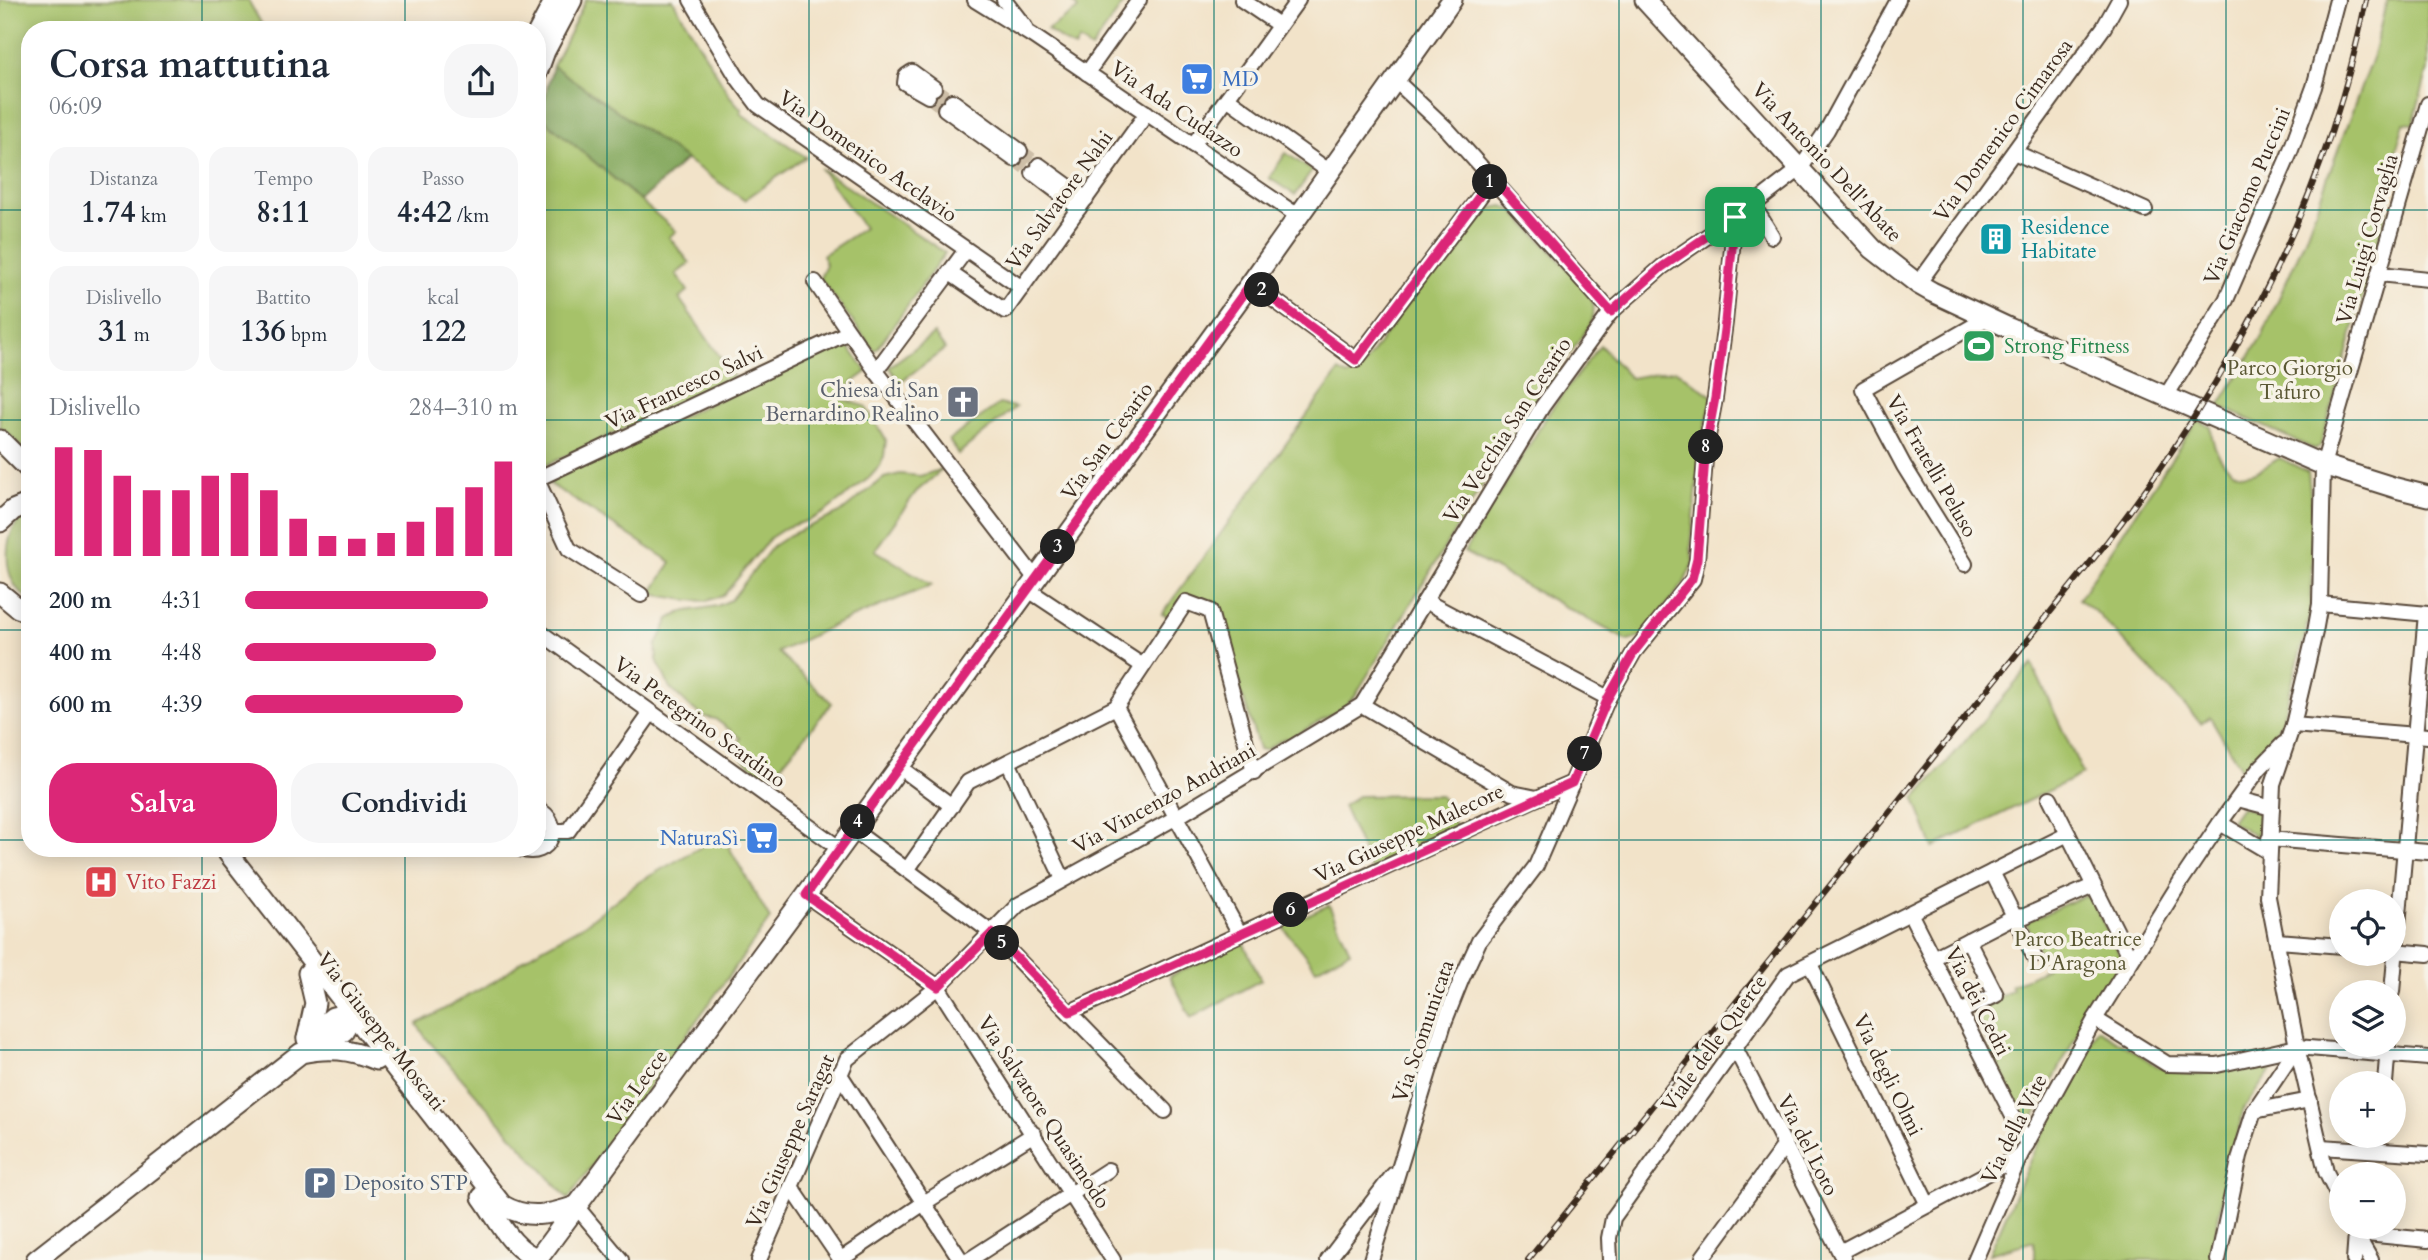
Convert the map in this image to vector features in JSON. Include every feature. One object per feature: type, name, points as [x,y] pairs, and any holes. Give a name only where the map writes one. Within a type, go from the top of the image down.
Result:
[{"type":"main road","points":[[544,21],[555,0]]},
{"type":"main road","points":[[546,49],[572,0]]},
{"type":"main road","name":"Via Antonio Dell'Abate","points":[[1644,0],[1873,249],[1918,284],[1987,318],[2323,465],[2428,496]]},
{"type":"main road","name":"Via San Cesario","points":[[773,940],[1251,283],[1395,80],[1445,2]]},
{"type":"main road","points":[[0,440],[21,461]]},
{"type":"main road","points":[[0,522],[21,507]]},
{"type":"main road","points":[[0,593],[21,610]]},
{"type":"main road","name":"Via Giuseppe Moscati","points":[[218,857],[308,973],[346,1017],[502,1205],[516,1212],[536,1230],[541,1255],[528,1256],[514,1251],[499,1219],[376,1060],[346,1017],[231,857]]},
{"type":"main road","name":"Via Lecce","points":[[541,1255],[773,940]]},
{"type":"main road","points":[[308,973],[315,1003],[310,1046]]},
{"type":"main road","points":[[36,1260],[310,1046],[322,1024],[346,1017]]},
{"type":"main road","points":[[310,1046],[348,1050],[376,1060]]},
{"type":"main road","points":[[516,1212],[538,1216],[576,1206]]},
{"type":"street","name":"Via Domenico Acclavio","points":[[691,0],[737,77],[758,105],[1022,288]]},
{"type":"street","name":"Via Ada Cudazzo","points":[[975,0],[1033,36],[1298,216]]},
{"type":"street","name":"Via Ada Cudazzo","points":[[1004,0],[1033,36]]},
{"type":"street","points":[[1087,73],[1139,0]]},
{"type":"street","points":[[1242,0],[1279,25]]},
{"type":"street","points":[[1194,145],[1298,0]]},
{"type":"street","name":"Via Vecchia San Cesario","points":[[1362,705],[1542,407],[1611,312],[1662,267],[1753,205],[1800,169],[1827,130],[1898,0]]},
{"type":"street","name":"Via Domenico Cimarosa","points":[[1918,284],[2104,27],[2119,0]]},
{"type":"street","name":"Via Giacomo Puccini","points":[[2166,396],[2227,300],[2289,155],[2314,87],[2337,0]]},
{"type":"street","points":[[1395,80],[1447,129],[1493,178],[1611,312]]},
{"type":"street","points":[[1227,98],[1330,172]]},
{"type":"street","name":"Via Luigi Corvaglia","points":[[2286,740],[2293,725],[2320,604],[2323,465],[2428,104]]},
{"type":"street","points":[[948,105],[1017,155]]},
{"type":"street","name":"Via Salvatore Nahi","points":[[950,273],[1005,311],[1147,113]]},
{"type":"street","points":[[2014,152],[2145,210]]},
{"type":"street","points":[[1036,169],[1083,203]]},
{"type":"street","points":[[1251,283],[1356,360],[1493,178]]},
{"type":"street","points":[[1753,205],[1772,236]]},
{"type":"street","name":"Via Scomunicata","points":[[1371,1260],[1444,1023],[1479,941],[1536,866],[1608,698],[1634,652],[1692,579],[1697,559],[1706,446],[1725,322],[1735,217]]},
{"type":"street","points":[[876,371],[966,250]]},
{"type":"street","points":[[2379,274],[2428,279]]},
{"type":"street","points":[[815,282],[876,371],[1031,584],[1143,666]]},
{"type":"street","name":"Via Fratelli Peluso","points":[[1965,564],[1904,466],[1863,389],[1987,318]]},
{"type":"street","name":"Via Francesco Salvi","points":[[546,476],[849,332]]},
{"type":"street","name":"Via Francesco Salvi","points":[[546,499],[569,549],[641,595]]},
{"type":"street","points":[[1424,601],[1608,698]]},
{"type":"street","points":[[907,870],[968,782],[1116,707],[1186,602],[1210,611],[1254,772]]},
{"type":"street","points":[[2320,604],[2427,614],[2422,735],[2400,889]]},
{"type":"street","name":"Via Peregrino Scardino","points":[[546,636],[839,848]]},
{"type":"street","points":[[1362,705],[1512,793],[1537,798],[1572,783]]},
{"type":"street","name":"Via Vincenzo Andriani","points":[[992,933],[1018,905],[1177,817],[1362,705]]},
{"type":"street","points":[[1116,707],[1240,934]]},
{"type":"street","points":[[553,831],[568,831],[652,713]]},
{"type":"street","points":[[2293,725],[2422,735]]},
{"type":"street","points":[[2286,740],[2273,784],[2268,897],[2297,1047],[2329,1178]]},
{"type":"street","name":"Via della Vite","points":[[1975,1260],[2024,1150],[2095,1019],[2220,823],[2259,769],[2286,740]]},
{"type":"street","points":[[1008,762],[1063,878]]},
{"type":"street","points":[[898,766],[952,806]]},
{"type":"street","name":"Via Giuseppe Malecore","points":[[1070,1012],[1537,798]]},
{"type":"street","points":[[2050,798],[2132,960]]},
{"type":"street","points":[[2238,799],[2272,808]]},
{"type":"street","points":[[546,816],[553,831],[546,845]]},
{"type":"street","points":[[2220,823],[2269,846],[2428,852]]},
{"type":"street","points":[[853,830],[992,933],[1165,1111]]},
{"type":"street","name":"Viale delle Querce","points":[[1610,1260],[1609,1238],[1613,1218],[1788,975],[2068,834]]},
{"type":"street","points":[[1992,872],[2034,957]]},
{"type":"street","points":[[1933,958],[2014,917],[2025,916],[2093,886]]},
{"type":"street","points":[[806,895],[938,987]]},
{"type":"street","name":"Via dei Cedri","points":[[1910,913],[1960,1012],[2024,1150]]},
{"type":"street","name":"Via Giuseppe Saragat","points":[[759,1260],[847,1059],[938,987],[992,933]]},
{"type":"street","points":[[1960,1012],[1996,995],[1968,940]]},
{"type":"street","points":[[2277,941],[2329,945]]},
{"type":"street","points":[[2406,952],[2428,954]]},
{"type":"street","name":"Via degli Olmi","points":[[1810,964],[1928,1205]]},
{"type":"street","name":"Via Salvatore Quasimodo","points":[[938,987],[1113,1260]]},
{"type":"street","points":[[2095,1019],[2167,1064],[2217,1065],[2297,1047],[2329,1048]]},
{"type":"street","points":[[2218,1260],[2254,1111],[2297,1047]]},
{"type":"street","name":"Via del Loto","points":[[1735,1048],[1842,1256]]},
{"type":"street","points":[[2406,1054],[2428,1058]]},
{"type":"street","points":[[839,1073],[961,1260]]},
{"type":"street","points":[[2254,1111],[2309,1100]]},
{"type":"street","points":[[792,1188],[840,1260],[1034,1134]]},
{"type":"street","points":[[1703,1257],[1785,1145]]},
{"type":"street","points":[[2321,1147],[2329,1146]]},
{"type":"street","points":[[2402,1148],[2428,1154]]},
{"type":"street","points":[[1842,1256],[2024,1150]]},
{"type":"street","points":[[1328,1260],[1399,1167]]},
{"type":"street","points":[[969,1260],[1108,1170]]},
{"type":"street","points":[[576,1206],[621,1260]]},
{"type":"street","points":[[2406,1237],[2428,1240]]},
{"type":"street","points":[[2354,1239],[2354,1260]]},
{"type":"street","points":[[2359,1239],[2371,1260]]},
{"type":"green space","points":[[0,0],[248,0],[260,21],[21,21],[21,446],[0,426]]},
{"type":"green space","points":[[586,0],[673,0],[729,95],[742,110],[740,113],[806,157],[744,200],[553,66]]},
{"type":"green space","points":[[1072,0],[1126,0],[1091,49],[1079,41],[1074,48],[1047,30],[1078,9]]},
{"type":"green space","name":"Parco Giorgio Tafuro","points":[[2387,0],[2428,0],[2428,69],[2413,124],[2404,123],[2380,208],[2387,210],[2320,447],[2314,449],[2219,406],[2262,336],[2303,244],[2373,55]]},
{"type":"green space","points":[[553,66],[686,159],[641,201],[546,121],[546,93]]},
{"type":"green space","points":[[546,121],[676,231],[669,237],[690,263],[676,274],[688,291],[679,298],[734,377],[546,465]]},
{"type":"green space","points":[[1286,153],[1312,171],[1295,195],[1269,178]]},
{"type":"green space","points":[[820,168],[945,253],[874,350],[820,278],[826,265],[823,255],[864,228]]},
{"type":"green space","points":[[1503,206],[1513,211],[1588,294],[1594,309],[1590,325],[1512,436],[1355,696],[1343,708],[1286,740],[1285,738],[1265,750],[1259,749],[1244,700],[1238,692],[1216,610],[1203,601],[1189,599],[1178,602],[1173,615],[1169,617],[1162,614],[1339,371],[1348,376],[1359,372],[1430,271],[1480,217],[1492,208]]},
{"type":"green space","points":[[934,334],[945,349],[900,382],[889,367]]},
{"type":"green space","points":[[844,341],[867,372],[852,383],[841,399],[865,406],[886,440],[880,466],[869,478],[825,512],[787,527],[770,538],[724,595],[707,601],[651,594],[671,562],[550,484],[560,473]]},
{"type":"green space","points":[[1600,345],[1630,378],[1676,370],[1713,397],[1701,443],[1691,547],[1693,563],[1684,583],[1641,637],[1628,641],[1464,552],[1550,411]]},
{"type":"green space","points":[[999,404],[1016,407],[958,454],[949,440]]},
{"type":"green space","points":[[2197,420],[2211,427],[2218,454],[2229,468],[2237,472],[2255,472],[2280,458],[2308,472],[2313,518],[2311,613],[2281,723],[2246,777],[2210,717],[2201,723],[2097,613],[2079,599]]},
{"type":"green space","points":[[943,469],[916,492],[875,550],[932,585],[834,625],[778,652],[832,703],[781,765],[785,769],[779,779],[754,768],[735,748],[741,738],[715,719],[705,717],[690,707],[670,688],[657,660],[656,646],[669,619],[682,612],[717,606],[731,600],[773,546],[790,535],[840,513],[884,478],[900,474],[920,476]]},
{"type":"green space","points":[[20,519],[21,593],[13,582],[8,556],[9,542]]},
{"type":"green space","points":[[2032,664],[2083,774],[1933,847],[1915,799]]},
{"type":"green space","points":[[1440,795],[1457,829],[1371,870],[1343,806],[1358,796]]},
{"type":"green space","points":[[2241,807],[2262,813],[2262,836],[2259,838],[2231,821]]},
{"type":"green space","points":[[722,835],[770,919],[568,1199],[426,1038],[417,1024],[495,981],[533,953],[584,925],[639,882]]},
{"type":"green space","name":"Parco Beatrice D'Aragona","points":[[2085,895],[2090,898],[2123,960],[2090,1010],[2033,1118],[2029,1124],[2024,1124],[1973,1010],[2013,990],[2011,986],[2047,968],[2026,922]]},
{"type":"green space","points":[[1329,905],[1350,951],[1316,969],[1282,926]]},
{"type":"green space","points":[[1243,942],[1261,980],[1191,1018],[1170,976]]},
{"type":"green space","points":[[2098,1029],[2159,1067],[2195,1075],[2279,1059],[2244,1108],[2210,1260],[2034,1260],[2034,1241],[1989,1254],[2034,1151]]},
{"type":"tunnel","points":[[934,88],[952,101]]},
{"type":"tunnel","points":[[928,96],[945,109]]},
{"type":"tunnel","points":[[1020,151],[1039,165]]},
{"type":"tunnel","points":[[1014,159],[1033,173]]},
{"type":"railway","points":[[1528,1260],[2106,543],[2193,418],[2268,286],[2299,217],[2326,147],[2349,74],[2366,0]]},
{"type":"place","name":"MD","points":[[1197,79]]},
{"type":"place","name":"Residence Habitate","points":[[1996,239]]},
{"type":"place","name":"Strong Fitness","points":[[1979,346]]},
{"type":"place","name":"Chiesa di San Bernardino Realino","points":[[963,402]]},
{"type":"place","name":"NaturaSì","points":[[762,838]]},
{"type":"place","name":"Vito Fazzi","points":[[101,882]]},
{"type":"place","name":"Deposito STP","points":[[320,1183]]},
{"type":"route","points":[[1493,178],[1611,312],[1662,267],[1735,217],[1725,322],[1701,490],[1697,559],[1692,579],[1634,652],[1608,698],[1572,783],[1070,1012],[992,933],[938,987],[806,895],[1251,283],[1356,360],[1493,178]]}]
